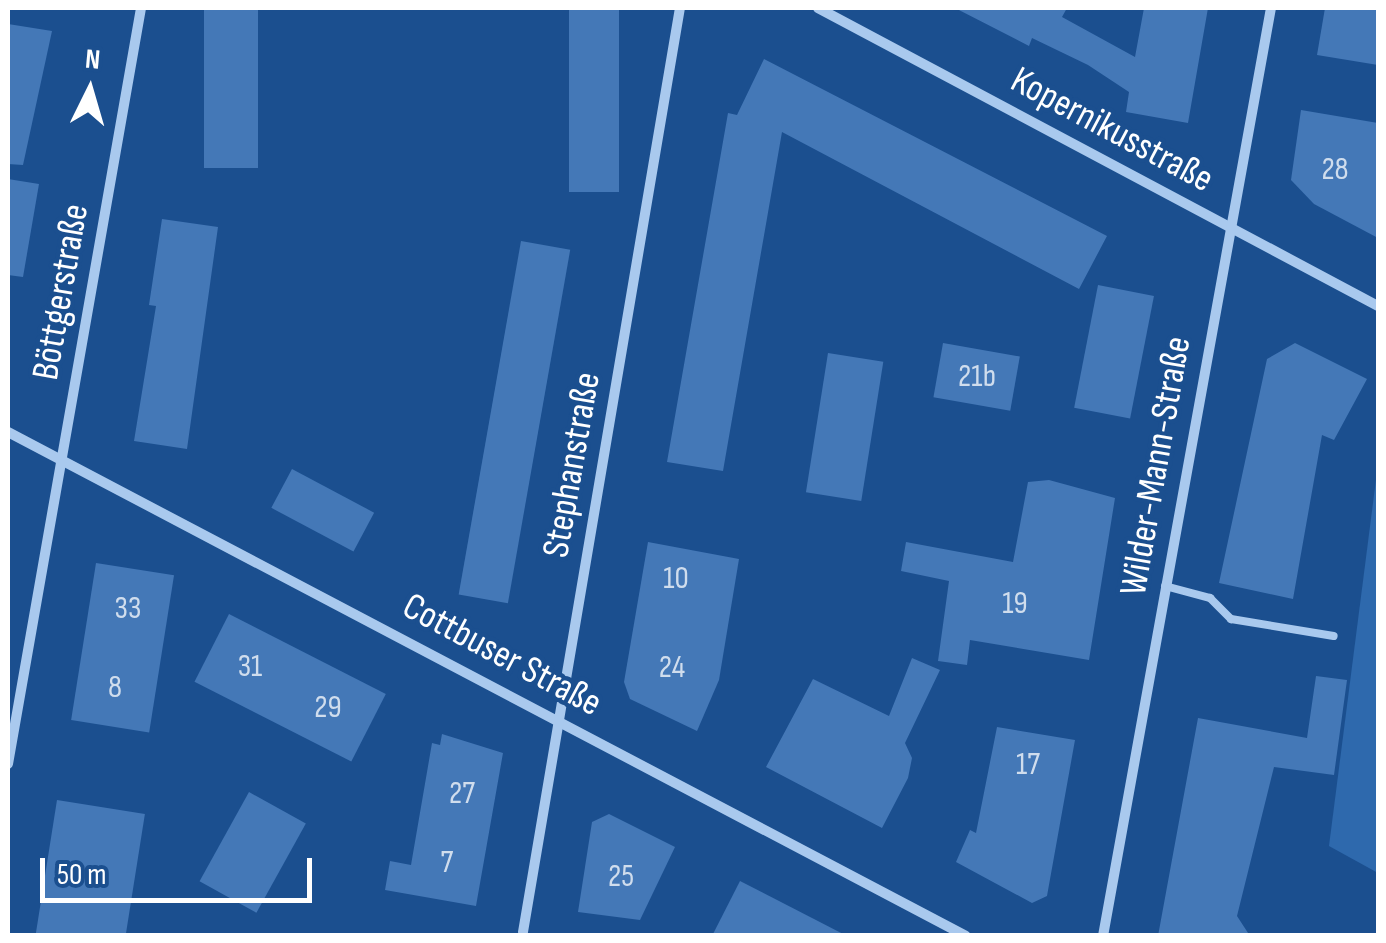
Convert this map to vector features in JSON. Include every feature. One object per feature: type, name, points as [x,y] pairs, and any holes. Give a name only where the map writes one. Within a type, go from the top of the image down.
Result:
[{"type":"street","name":"Böttgerstraße","points":[[8,764],[142,8]]},
{"type":"street","name":"Stephanstraße","points":[[523,932],[680,8]]},
{"type":"street","name":"Kopernikusstraße","points":[[818,8],[1378,306]]},
{"type":"street","name":"Wilder-Mann-Straße","points":[[1103,936],[1271,8]]},
{"type":"street","name":"Cottbuser Straße","points":[[8,432],[559,718],[966,936]]},
{"type":"lane","points":[[1165,586],[1210,598],[1231,620],[1334,636]]},
{"type":"shaded area","points":[[1378,464],[1378,873],[1329,846]]},
{"type":"building","points":[[204,8],[258,8],[258,168],[204,168]]},
{"type":"building","points":[[569,8],[619,8],[619,192],[569,192]]},
{"type":"building","points":[[955,8],[1067,8],[1062,17],[1135,57],[1144,8],[1208,8],[1188,123],[1126,112],[1129,92],[1088,65],[1032,38],[1029,46]]},
{"type":"building","points":[[1325,8],[1378,8],[1378,65],[1317,55]]},
{"type":"building","points":[[8,24],[52,31],[23,165],[8,164]]},
{"type":"building","points":[[764,59],[1107,236],[1079,289],[782,132],[723,471],[667,462],[728,113],[737,115]]},
{"type":"building","points":[[1301,110],[1378,123],[1378,238],[1314,204],[1291,180]]},
{"type":"building","points":[[8,179],[39,184],[23,277],[8,275]]},
{"type":"building","points":[[162,219],[218,227],[187,449],[134,441],[156,306],[149,305]]},
{"type":"building","points":[[521,241],[570,250],[508,603],[459,595]]},
{"type":"building","points":[[1098,285],[1154,296],[1130,419],[1074,408]]},
{"type":"building","points":[[943,343],[1020,357],[1010,411],[933,397]]},
{"type":"building","points":[[1295,343],[1367,379],[1334,440],[1322,435],[1293,599],[1219,583],[1267,359]]},
{"type":"building","points":[[828,353],[883,362],[861,501],[806,492]]},
{"type":"building","points":[[292,469],[374,513],[353,552],[271,508]]},
{"type":"building","points":[[1049,480],[1115,498],[1089,660],[970,640],[967,665],[938,661],[949,581],[901,571],[906,542],[1013,562],[1028,482]]},
{"type":"building","points":[[648,542],[739,559],[719,680],[697,731],[630,699],[624,682]]},
{"type":"building","points":[[96,563],[174,575],[149,732],[71,720]]},
{"type":"building","points":[[229,614],[386,694],[351,762],[194,682]]},
{"type":"building","points":[[912,658],[940,670],[905,743],[912,758],[908,778],[882,828],[766,767],[813,679],[889,716]]},
{"type":"building","points":[[1316,676],[1347,680],[1334,775],[1274,767],[1237,916],[1250,936],[1158,936],[1198,718],[1307,738]]},
{"type":"building","points":[[997,727],[1075,740],[1047,896],[1032,903],[956,862],[970,830],[976,833]]},
{"type":"building","points":[[442,734],[503,753],[476,906],[385,890],[390,861],[411,865],[432,743],[440,745]]},
{"type":"building","points":[[249,792],[306,824],[256,913],[200,881]]},
{"type":"building","points":[[57,800],[145,814],[126,936],[36,935]]},
{"type":"building","points":[[609,814],[675,847],[640,920],[578,912],[592,822]]},
{"type":"building","points":[[740,881],[847,936],[712,936]]}]
